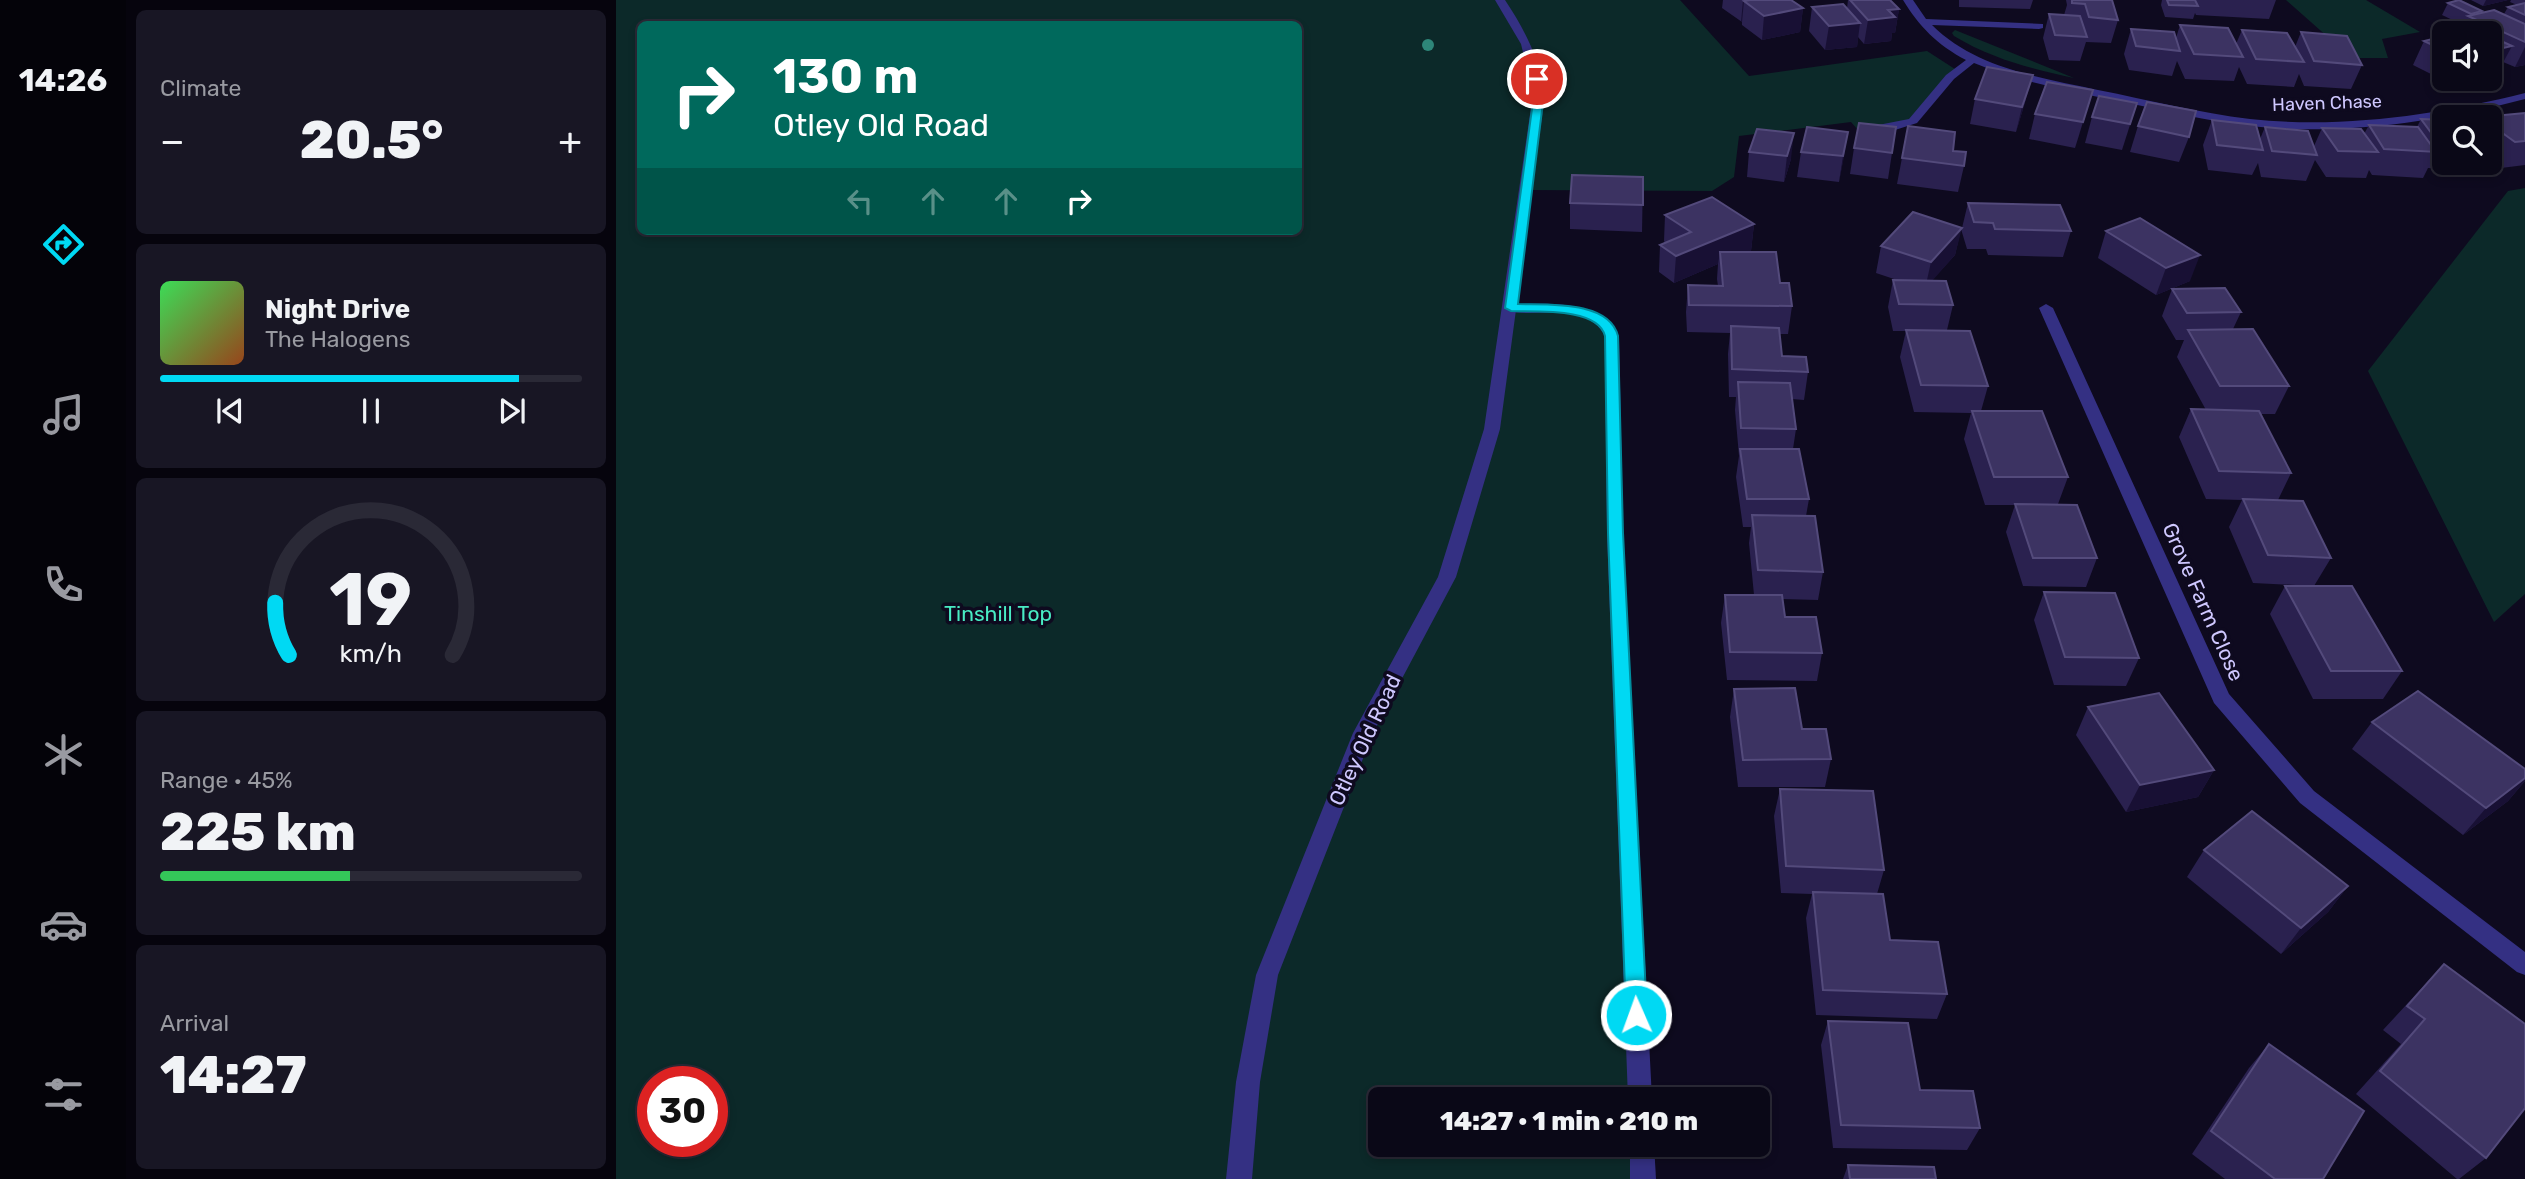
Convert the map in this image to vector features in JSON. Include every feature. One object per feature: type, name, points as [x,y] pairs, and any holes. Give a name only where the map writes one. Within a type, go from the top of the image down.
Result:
[{"type":"street","name":"Otley Old Road","points":[[1239,1179],[1248,1082],[1267,975],[1363,733],[1447,577],[1492,429],[1539,94],[1535,64],[1519,27],[1500,0]]},
{"type":"street","name":"Haven Chase","points":[[1908,0],[1921,22],[1942,40],[1973,59],[2078,89],[2206,116],[2295,125],[2397,118],[2498,103],[2525,96]]},
{"type":"street","points":[[1921,22],[2039,26]]},
{"type":"street","points":[[1858,130],[1895,127],[1913,121],[1950,77],[1973,59]]},
{"type":"street","points":[[1511,308],[1570,310],[1588,314],[1602,321],[1610,329],[1612,336],[1615,533],[1639,1087]]},
{"type":"street","name":"Grove Farm Close","points":[[2046,308],[2221,698],[2307,797],[2525,965]]},
{"type":"street","points":[[1642,1157],[1643,1179]]},
{"type":"green space","name":"Tinshill Top","points":[[616,0],[1680,0],[1749,76],[1927,51],[1958,71],[1913,121],[1858,130],[1851,122],[1739,136],[1734,177],[1712,191],[1525,190],[1512,307],[1570,310],[1610,329],[1640,1087],[1368,1087],[1368,1157],[1642,1157],[1643,1179],[616,1179]]},
{"type":"green space","points":[[2286,0],[2366,0],[2420,32],[2382,39],[2388,58],[2346,58],[2329,38]]},
{"type":"green space","points":[[1955,30],[2074,78],[1998,57],[1954,36],[1952,33]]},
{"type":"green space","points":[[2525,188],[2525,594],[2494,622],[2368,371],[2508,191]]},
{"type":"building","points":[[1791,0],[1803,8],[1764,16],[1744,1]]},
{"type":"building","points":[[1850,0],[1890,0],[1899,9],[1888,10],[1895,17],[1868,20]]},
{"type":"building","points":[[2072,0],[2112,0],[2118,20],[2089,17],[2085,4],[2072,3]]},
{"type":"building","points":[[2167,0],[2195,0],[2198,6],[2169,5]]},
{"type":"building","points":[[2459,0],[2482,11],[2471,14],[2448,3]]},
{"type":"building","points":[[2525,3],[2525,15],[2508,7]]},
{"type":"building","points":[[1843,4],[1860,23],[1829,26],[1812,7]]},
{"type":"building","points":[[2494,10],[2525,24],[2525,42],[2502,32],[2502,21],[2479,21],[2468,16]]},
{"type":"building","points":[[2049,14],[2080,16],[2087,37],[2055,35]]},
{"type":"building","points":[[2180,25],[2228,28],[2243,57],[2194,54]]},
{"type":"building","points":[[2131,29],[2174,32],[2180,51],[2136,46]]},
{"type":"building","points":[[2242,30],[2287,33],[2304,62],[2256,59]]},
{"type":"building","points":[[2301,32],[2347,36],[2362,65],[2314,61]]},
{"type":"building","points":[[2502,41],[2512,46],[2502,48]]},
{"type":"building","points":[[1987,67],[2033,75],[2022,107],[1975,99]]},
{"type":"building","points":[[2047,82],[2093,90],[2083,122],[2035,114]]},
{"type":"building","points":[[2099,96],[2137,103],[2130,124],[2092,117]]},
{"type":"building","points":[[2147,102],[2196,111],[2189,137],[2138,126]]},
{"type":"building","points":[[2525,113],[2525,141],[2515,142],[2502,133],[2502,115]]},
{"type":"building","points":[[2421,119],[2432,119],[2432,134]]},
{"type":"building","points":[[2212,120],[2256,125],[2263,150],[2217,145]]},
{"type":"building","points":[[1859,123],[1896,127],[1892,153],[1854,148]]},
{"type":"building","points":[[2369,125],[2418,127],[2432,146],[2432,152],[2384,149]]},
{"type":"building","points":[[1908,126],[1955,132],[1953,151],[1966,152],[1964,166],[1902,158]]},
{"type":"building","points":[[1807,127],[1848,132],[1843,156],[1801,152]]},
{"type":"building","points":[[2265,127],[2308,131],[2317,155],[2272,151]]},
{"type":"building","points":[[2322,128],[2361,129],[2378,152],[2338,151]]},
{"type":"building","points":[[1757,129],[1794,133],[1787,156],[1749,152]]},
{"type":"building","points":[[1572,175],[1643,177],[1643,205],[1570,203]]},
{"type":"building","points":[[1712,197],[1754,224],[1676,256],[1660,245],[1691,232],[1665,215]]},
{"type":"building","points":[[1968,203],[2060,205],[2071,231],[1995,229],[1993,223],[1974,222]]},
{"type":"building","points":[[1913,212],[1962,228],[1931,262],[1881,246]]},
{"type":"building","points":[[2140,218],[2200,255],[2166,268],[2106,231]]},
{"type":"building","points":[[1720,252],[1776,252],[1780,283],[1789,283],[1792,306],[1689,305],[1688,285],[1723,286]]},
{"type":"building","points":[[1893,280],[1946,281],[1953,305],[1899,304]]},
{"type":"building","points":[[2225,288],[2241,312],[2187,313],[2172,289]]},
{"type":"building","points":[[1731,326],[1779,328],[1782,356],[1806,357],[1808,372],[1732,369]]},
{"type":"building","points":[[2253,329],[2289,386],[2220,386],[2188,330]]},
{"type":"building","points":[[1906,330],[1970,331],[1988,386],[1921,385]]},
{"type":"building","points":[[1738,382],[1790,383],[1796,429],[1741,428]]},
{"type":"building","points":[[2191,409],[2259,411],[2291,473],[2219,471]]},
{"type":"building","points":[[1972,411],[2042,411],[2068,477],[1994,477]]},
{"type":"building","points":[[1740,449],[1799,449],[1809,499],[1747,499]]},
{"type":"building","points":[[2243,499],[2303,501],[2331,558],[2268,555]]},
{"type":"building","points":[[2015,504],[2077,505],[2097,558],[2033,558]]},
{"type":"building","points":[[1752,515],[1815,516],[1823,572],[1758,570]]},
{"type":"building","points":[[2285,586],[2352,586],[2402,671],[2331,671]]},
{"type":"building","points":[[2044,592],[2115,593],[2139,658],[2065,657]]},
{"type":"building","points":[[1725,595],[1782,595],[1785,617],[1816,617],[1822,653],[1730,652]]},
{"type":"building","points":[[1795,688],[1802,729],[1826,729],[1831,759],[1743,760],[1734,689]]},
{"type":"building","points":[[2418,691],[2525,769],[2525,778],[2486,808],[2372,722]]},
{"type":"building","points":[[2159,693],[2214,770],[2140,785],[2088,707]]},
{"type":"building","points":[[1780,789],[1873,791],[1884,870],[1786,866]]},
{"type":"building","points":[[2252,811],[2348,886],[2301,928],[2204,850]]},
{"type":"building","points":[[1813,892],[1883,894],[1890,940],[1938,942],[1947,994],[1823,990]]},
{"type":"building","points":[[2444,964],[2525,1024],[2525,1108],[2486,1158],[2380,1071],[2425,1019],[2407,1006]]},
{"type":"building","points":[[1828,1021],[1908,1023],[1920,1090],[1973,1091],[1980,1128],[1841,1125]]},
{"type":"building","points":[[2269,1044],[2364,1111],[2323,1179],[2275,1179],[2211,1131]]},
{"type":"building","points":[[1848,1165],[1934,1167],[1936,1179],[1850,1179]]},
{"type":"route","points":[[1537,79],[1539,94],[1511,308],[1570,310],[1588,314],[1602,321],[1610,329],[1612,336],[1615,533],[1636,1015]]}]
